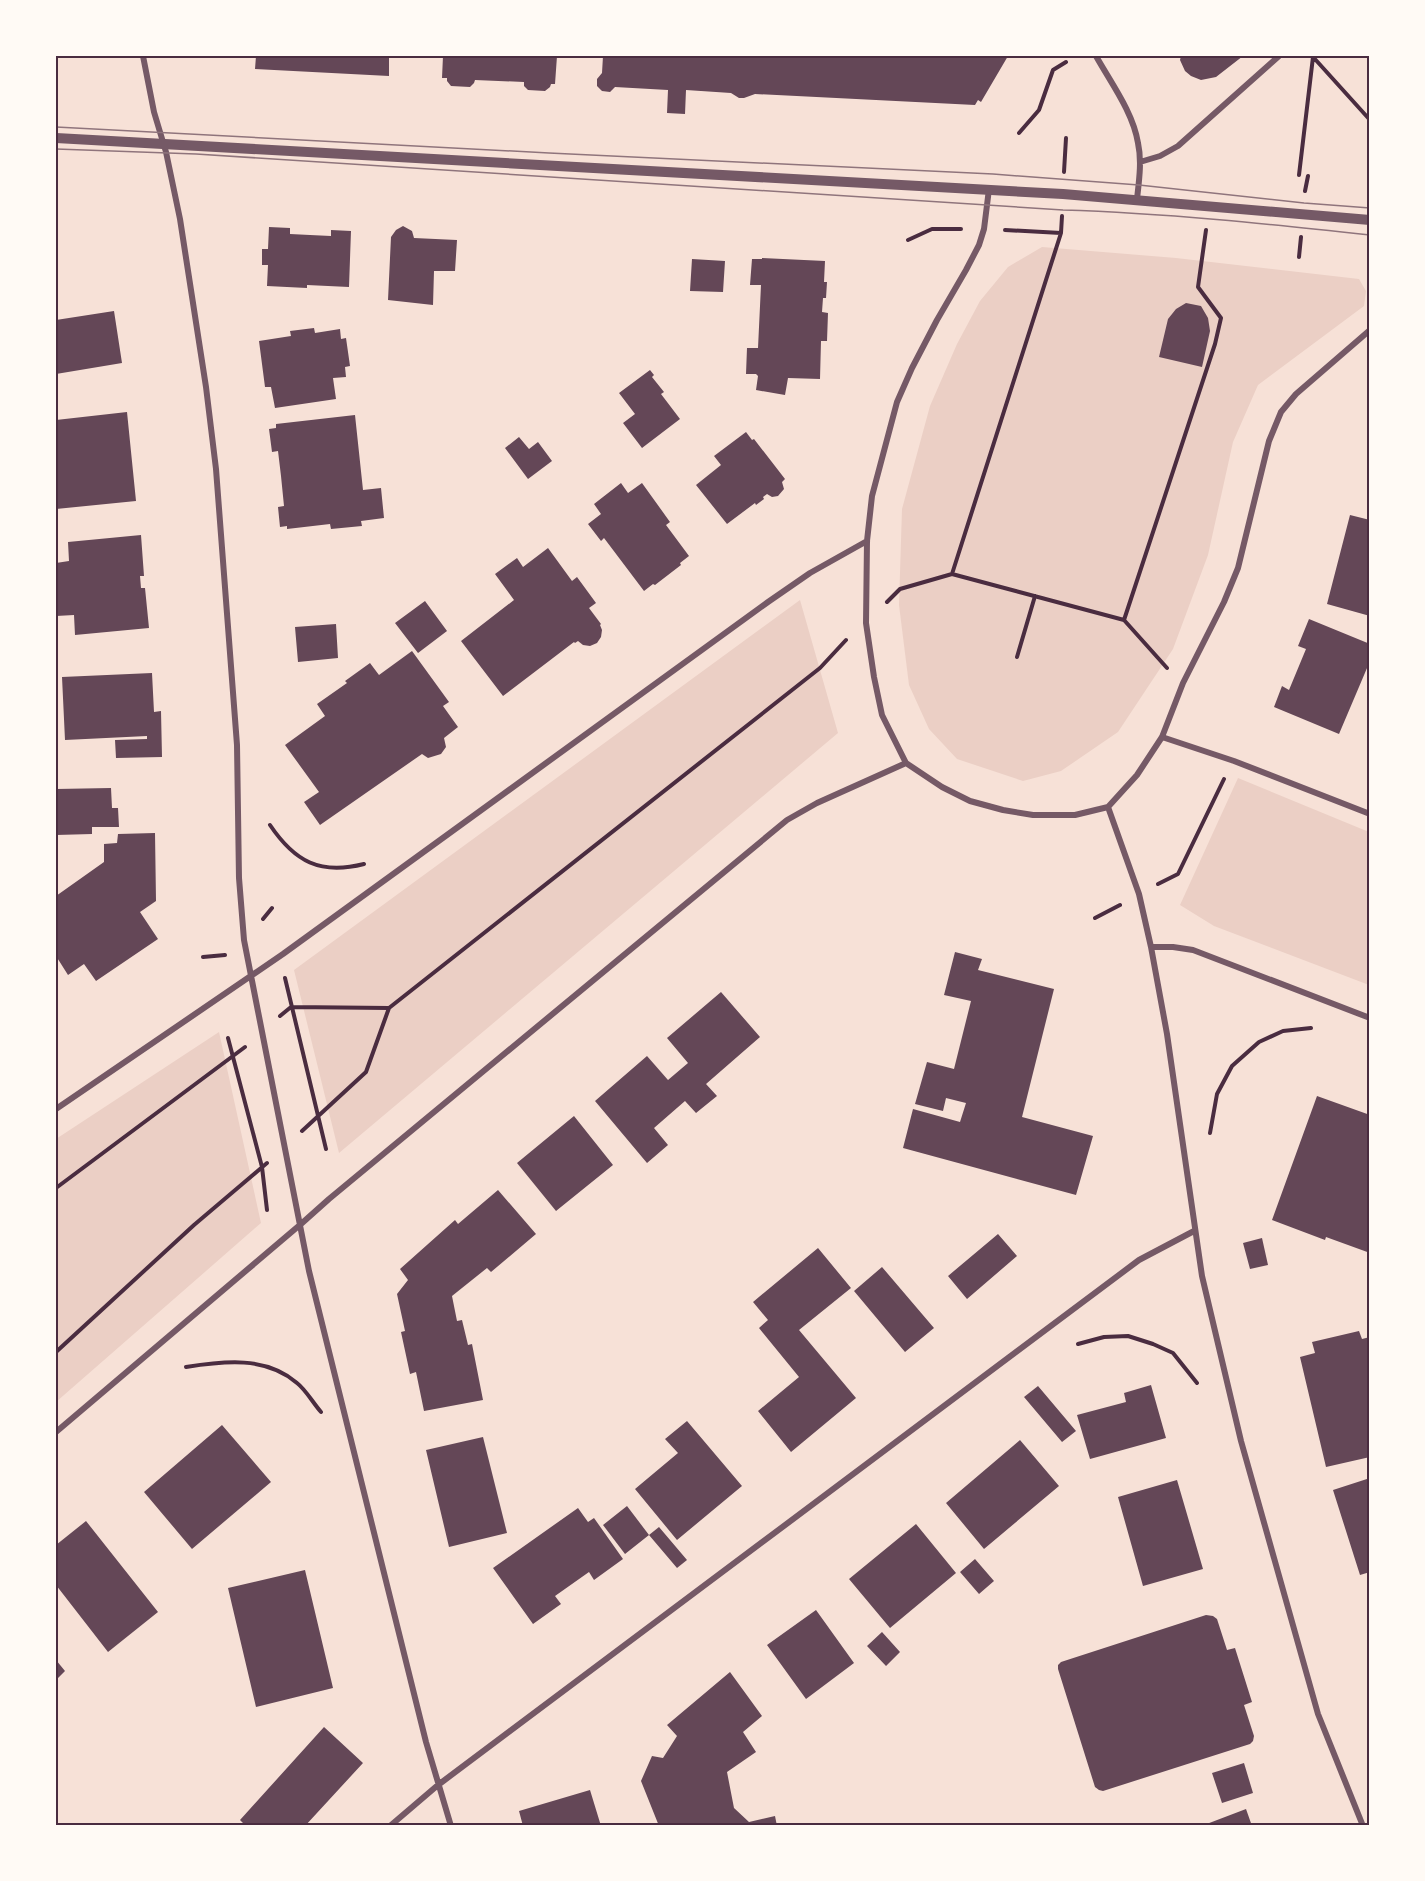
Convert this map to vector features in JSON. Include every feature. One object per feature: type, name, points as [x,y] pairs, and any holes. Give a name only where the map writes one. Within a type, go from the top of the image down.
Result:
[{"type":"street","points":[[143,56],[180,219],[216,469],[237,745],[239,878],[244,939],[309,1271],[438,1785],[451,1826]]},
{"type":"street","points":[[1096,56],[1131,120],[1138,143],[1140,162],[1137,199]]},
{"type":"street","points":[[1140,162],[1160,156],[1178,146],[1279,56]]},
{"type":"street","points":[[56,138],[988,189],[1137,199],[1370,220]]},
{"type":"street","points":[[988,189],[984,229],[979,245],[932,329],[897,402],[872,496],[867,541],[866,623],[882,715],[906,763],[942,788],[970,801],[1033,815],[1075,815],[1108,807],[1137,775],[1162,737],[1184,683],[1238,568],[1269,441],[1281,412],[1296,394],[1370,330]]},
{"type":"street","points":[[56,1108],[251,976],[768,602],[810,573],[867,541]]},
{"type":"street","points":[[1162,737],[1234,761],[1370,814]]},
{"type":"street","points":[[56,1432],[329,1198],[788,820],[818,803],[906,763]]},
{"type":"street","points":[[1108,807],[1139,894],[1151,947],[1167,1034],[1202,1276],[1241,1441],[1318,1714],[1363,1826]]},
{"type":"street","points":[[1151,947],[1193,950],[1370,1018]]},
{"type":"street","points":[[390,1826],[438,1785],[1139,1260],[1194,1231]]},
{"type":"path","points":[[1314,56],[1370,120]]},
{"type":"path","points":[[1299,175],[1314,56]]},
{"type":"path","points":[[1019,133],[1040,110],[1053,70],[1066,62]]},
{"type":"path","points":[[1064,162],[1066,138]]},
{"type":"path","points":[[1305,190],[1308,176]]},
{"type":"path","points":[[952,574],[1061,233],[1063,194]]},
{"type":"path","points":[[1124,620],[1215,344],[1221,318],[1198,287],[1204,246]]},
{"type":"path","points":[[900,589],[952,574],[1124,620],[1163,664]]},
{"type":"path","points":[[1017,657],[1035,597]]},
{"type":"path","points":[[305,1128],[366,1072],[389,1008],[820,668],[848,639]]},
{"type":"path","points":[[1095,918],[1178,874],[1234,761]]},
{"type":"path","points":[[270,825],[278,837],[301,859],[321,868],[346,869],[364,864]]},
{"type":"path","points":[[285,978],[326,1149]]},
{"type":"path","points":[[278,1018],[291,1007],[389,1008]]},
{"type":"path","points":[[1210,1133],[1217,1094],[1232,1066],[1259,1042],[1283,1031],[1311,1028]]},
{"type":"path","points":[[228,1038],[262,1167],[267,1210]]},
{"type":"path","points":[[56,1188],[245,1047]]},
{"type":"path","points":[[56,1352],[194,1225],[269,1161]]},
{"type":"path","points":[[1078,1344],[1104,1336],[1128,1336],[1153,1344],[1173,1353],[1197,1383]]},
{"type":"path","points":[[186,1367],[219,1361],[244,1362],[273,1368],[298,1383],[321,1412]]},
{"type":"shaded area","points":[[1042,247],[1176,258],[1359,279],[1366,291],[1364,306],[1258,385],[1233,442],[1208,555],[1173,649],[1118,732],[1061,771],[1023,781],[957,759],[929,729],[909,685],[899,605],[902,509],[930,406],[957,344],[980,301],[1008,267]]},
{"type":"shaded area","points":[[800,600],[838,733],[339,1153],[294,970]]},
{"type":"shaded area","points":[[1238,778],[1369,832],[1369,985],[1214,926],[1180,905]]},
{"type":"shaded area","points":[[219,1032],[261,1223],[56,1402],[56,1139]]},
{"type":"building","points":[[256,56],[389,56],[389,76],[255,69]]},
{"type":"building","points":[[443,56],[557,56],[555,84],[551,84],[545,91],[528,90],[524,82],[475,80],[470,87],[451,86],[447,78],[442,78]]},
{"type":"building","points":[[603,56],[1008,56],[981,102],[978,100],[975,105],[755,94],[739,98],[731,93],[686,90],[685,114],[667,113],[668,90],[615,87],[610,92],[602,91],[597,86],[597,79],[602,73]]},
{"type":"building","points":[[1181,56],[1243,56],[1216,77],[1201,80],[1185,71],[1180,60]]},
{"type":"building","points":[[403,226],[412,231],[414,238],[457,240],[455,271],[434,271],[433,305],[388,300],[391,237]]},
{"type":"building","points":[[269,227],[290,228],[290,234],[310,235],[331,236],[331,230],[351,231],[349,287],[267,286],[268,265],[262,265],[262,249],[268,249]]},
{"type":"building","points":[[692,259],[725,261],[723,292],[690,291]]},
{"type":"building","points":[[752,259],[825,261],[824,282],[827,282],[822,312],[828,313],[827,341],[821,341],[820,379],[788,378],[785,395],[756,390],[758,376],[746,374],[747,348],[758,348],[761,285],[750,285]]},
{"type":"building","points":[[1186,303],[1201,306],[1208,318],[1210,331],[1202,367],[1159,357],[1168,319],[1176,309]]},
{"type":"building","points":[[114,311],[122,363],[56,374],[56,320]]},
{"type":"building","points":[[314,328],[315,333],[340,329],[341,339],[346,338],[350,366],[345,367],[346,377],[333,378],[336,399],[275,408],[271,387],[265,387],[259,341],[291,336],[290,331]]},
{"type":"building","points":[[650,370],[654,375],[652,377],[664,392],[661,394],[680,419],[642,448],[623,423],[635,414],[619,393]]},
{"type":"building","points":[[127,412],[136,501],[56,509],[56,420]]},
{"type":"building","points":[[355,415],[363,490],[381,488],[384,518],[361,521],[362,526],[331,529],[330,524],[287,529],[287,526],[280,527],[278,507],[284,506],[281,476],[278,451],[272,452],[269,429],[276,428],[276,424]]},
{"type":"building","points":[[746,432],[785,479],[782,482],[784,489],[778,496],[772,497],[767,494],[756,505],[755,503],[727,524],[696,485],[721,465],[714,456]]},
{"type":"building","points":[[519,437],[529,449],[538,442],[552,461],[528,479],[505,448]]},
{"type":"building","points":[[621,483],[628,493],[642,483],[670,522],[666,525],[689,556],[680,563],[681,565],[644,591],[604,538],[601,541],[588,524],[601,514],[594,504]]},
{"type":"building","points":[[1350,515],[1370,520],[1370,616],[1327,604]]},
{"type":"building","points":[[141,535],[144,576],[140,576],[141,588],[145,588],[149,628],[75,635],[74,615],[56,616],[56,563],[69,561],[68,542]]},
{"type":"building","points":[[548,548],[572,581],[577,577],[596,603],[589,608],[601,624],[601,637],[597,643],[590,646],[578,641],[574,642],[503,696],[461,641],[514,600],[495,574],[517,558],[523,567]]},
{"type":"building","points":[[425,601],[447,631],[418,653],[395,623]]},
{"type":"building","points":[[1309,619],[1370,644],[1370,661],[1339,734],[1274,707],[1282,686],[1289,690],[1306,649],[1298,646]]},
{"type":"building","points":[[336,624],[338,658],[298,662],[295,627]]},
{"type":"building","points":[[412,651],[449,702],[443,706],[458,727],[444,738],[446,747],[441,754],[428,758],[422,754],[320,825],[304,802],[319,792],[285,745],[325,716],[317,704],[347,683],[345,681],[370,663],[379,675]]},
{"type":"building","points":[[152,673],[154,712],[161,711],[162,757],[116,758],[115,740],[147,739],[147,736],[65,740],[62,677]]},
{"type":"building","points":[[111,788],[112,808],[118,808],[119,827],[92,827],[92,834],[56,835],[56,789]]},
{"type":"building","points":[[155,833],[156,901],[140,912],[158,939],[96,981],[84,964],[68,975],[56,956],[56,896],[104,862],[104,844],[117,843],[118,834]]},
{"type":"building","points":[[955,952],[982,959],[978,970],[1054,989],[1022,1117],[1093,1136],[1076,1195],[903,1148],[913,1109],[960,1122],[966,1103],[946,1098],[943,1111],[915,1104],[927,1062],[954,1069],[971,1001],[944,995]]},
{"type":"building","points":[[721,992],[760,1037],[706,1084],[717,1096],[696,1113],[685,1101],[654,1128],[668,1145],[647,1163],[595,1101],[647,1056],[668,1080],[688,1063],[667,1038]]},
{"type":"building","points":[[1317,1096],[1370,1115],[1370,1253],[1326,1237],[1325,1240],[1272,1220]]},
{"type":"building","points":[[574,1116],[613,1165],[556,1211],[517,1163]]},
{"type":"building","points":[[498,1190],[536,1234],[491,1272],[487,1268],[452,1296],[457,1321],[462,1320],[468,1345],[472,1344],[483,1400],[424,1411],[416,1372],[410,1374],[401,1332],[405,1331],[397,1294],[408,1280],[400,1269],[455,1220],[458,1224]]},
{"type":"building","points":[[998,1234],[1017,1256],[967,1299],[948,1276]]},
{"type":"building","points":[[1262,1238],[1268,1265],[1250,1269],[1243,1243]]},
{"type":"building","points":[[818,1248],[851,1288],[799,1330],[856,1398],[791,1452],[758,1411],[799,1377],[759,1328],[768,1320],[753,1302]]},
{"type":"building","points":[[882,1267],[934,1328],[905,1352],[854,1291]]},
{"type":"building","points":[[1359,1331],[1362,1339],[1370,1337],[1370,1457],[1326,1467],[1300,1357],[1315,1353],[1312,1342]]},
{"type":"building","points":[[1151,1385],[1166,1438],[1090,1459],[1077,1415],[1126,1402],[1124,1393]]},
{"type":"building","points":[[1038,1386],[1076,1431],[1062,1442],[1024,1397]]},
{"type":"building","points":[[687,1421],[742,1486],[677,1540],[635,1489],[678,1453],[665,1439]]},
{"type":"building","points":[[222,1425],[271,1482],[192,1549],[144,1492]]},
{"type":"building","points":[[483,1437],[507,1533],[449,1547],[426,1450]]},
{"type":"building","points":[[1020,1440],[1059,1486],[984,1549],[946,1503]]},
{"type":"building","points":[[1370,1478],[1370,1572],[1360,1575],[1333,1490]]},
{"type":"building","points":[[1177,1480],[1203,1569],[1143,1586],[1118,1497]]},
{"type":"building","points":[[627,1506],[649,1535],[625,1554],[603,1525]]},
{"type":"building","points":[[578,1508],[588,1522],[594,1518],[623,1559],[594,1580],[589,1572],[555,1596],[561,1604],[533,1624],[493,1568]]},
{"type":"building","points":[[86,1521],[158,1612],[108,1652],[56,1585],[56,1545]]},
{"type":"building","points":[[916,1524],[956,1573],[890,1628],[849,1579]]},
{"type":"building","points":[[659,1527],[687,1560],[677,1568],[649,1535]]},
{"type":"building","points":[[975,1559],[994,1581],[979,1594],[960,1572]]},
{"type":"building","points":[[305,1570],[333,1688],[256,1707],[228,1588]]},
{"type":"building","points":[[816,1610],[854,1663],[806,1699],[767,1645]]},
{"type":"building","points":[[1206,1615],[1217,1619],[1227,1650],[1235,1648],[1252,1702],[1244,1705],[1254,1736],[1253,1741],[1250,1744],[1103,1791],[1099,1790],[1095,1787],[1058,1665],[1061,1662]]},
{"type":"building","points":[[882,1632],[900,1652],[886,1666],[867,1646]]},
{"type":"building","points":[[56,1660],[65,1671],[56,1680]]},
{"type":"building","points":[[730,1672],[762,1716],[743,1732],[756,1752],[727,1772],[734,1808],[749,1822],[775,1816],[777,1826],[659,1826],[641,1781],[652,1756],[663,1758],[677,1736],[667,1725]]},
{"type":"building","points":[[324,1727],[363,1763],[305,1826],[246,1826],[240,1820]]},
{"type":"building","points":[[1244,1763],[1253,1793],[1222,1803],[1212,1773]]},
{"type":"building","points":[[590,1790],[601,1826],[523,1826],[519,1811]]},
{"type":"building","points":[[1246,1809],[1252,1826],[1204,1826],[1204,1825]]},
{"type":"tram line","points":[[56,127],[993,174],[1139,185],[1370,208]]},
{"type":"tram line","points":[[56,149],[196,154],[1140,214],[1370,235]]}]
